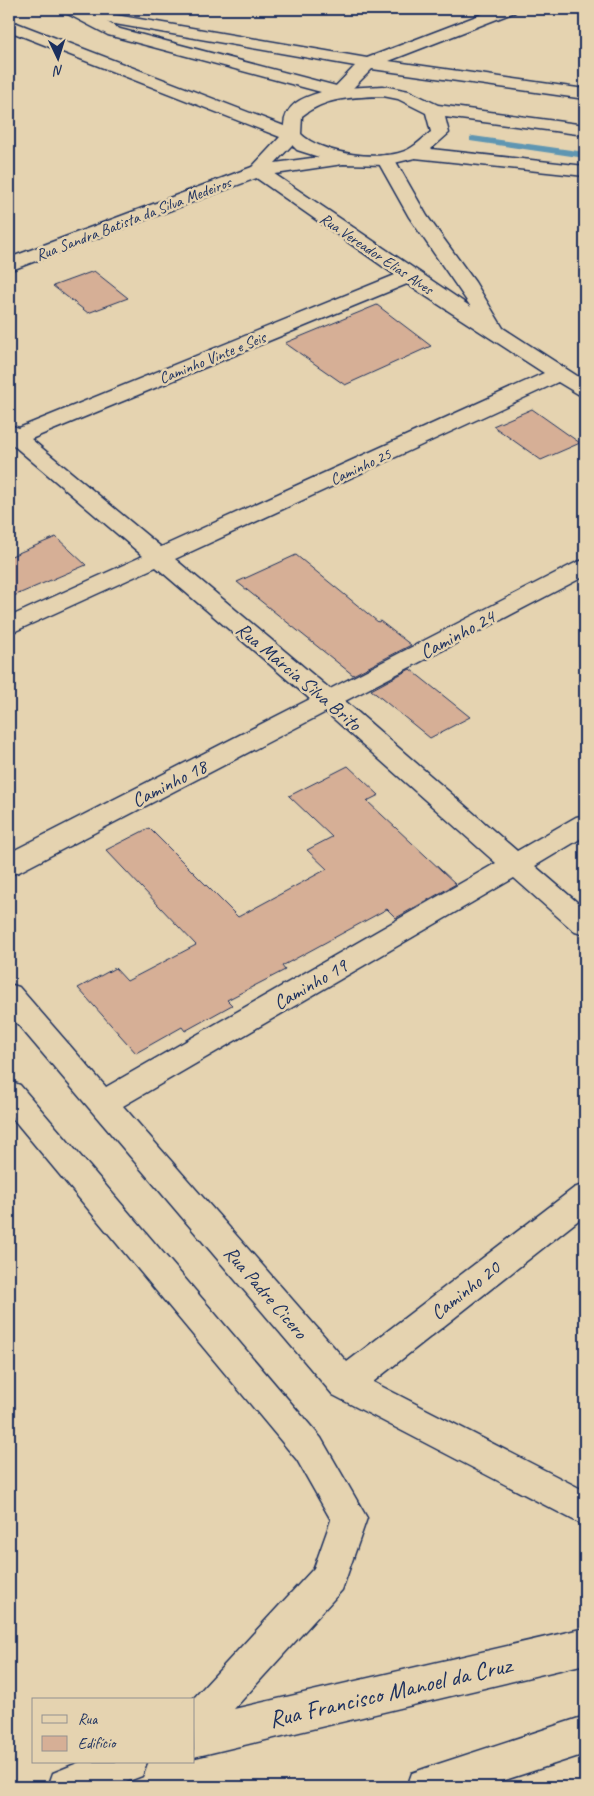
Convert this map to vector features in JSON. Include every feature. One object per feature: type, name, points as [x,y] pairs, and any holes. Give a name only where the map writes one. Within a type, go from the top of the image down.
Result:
[{"type":"street","points":[[75,12],[98,9]]},
{"type":"street","points":[[292,135],[293,114],[303,104],[338,92],[368,63],[509,9]]},
{"type":"street","points":[[75,12],[368,63],[585,94]]},
{"type":"street","points":[[75,12],[114,32],[338,92],[383,91],[396,94],[434,110],[585,130]]},
{"type":"street","points":[[9,25],[292,135],[303,146],[344,160],[386,160],[415,153],[585,170]]},
{"type":"street","points":[[415,153],[440,133],[434,110]]},
{"type":"street","name":"Rua Sandra Batista da Silva Medeiros","points":[[258,171],[292,135]]},
{"type":"street","name":"Rua Sandra Batista da Silva Medeiros","points":[[9,265],[258,171],[344,160]]},
{"type":"street","name":"Rua Vereador Elias Alves","points":[[386,160],[418,217],[466,282],[497,333]]},
{"type":"street","name":"Rua Vereador Elias Alves","points":[[258,171],[409,276],[585,390]]},
{"type":"street","name":"Caminho Vinte e Seis","points":[[11,436],[409,276]]},
{"type":"street","name":"Caminho 25","points":[[9,626],[561,373]]},
{"type":"street","name":"Rua Márcia Silva Brito","points":[[11,436],[160,558],[329,701],[585,925]]},
{"type":"street","name":"Caminho 24","points":[[329,701],[585,567]]},
{"type":"street","name":"Caminho 18","points":[[9,865],[329,701]]},
{"type":"street","name":"Caminho 19","points":[[103,1103],[585,824]]},
{"type":"street","name":"Rua Padre Cicero","points":[[9,994],[345,1384],[585,1509]]},
{"type":"street","points":[[9,1093],[308,1449],[349,1518],[329,1578],[195,1725]]},
{"type":"street","name":"Caminho 20","points":[[345,1384],[585,1196]]},
{"type":"street","name":"Rua Francisco Manoel da Cruz","points":[[195,1738],[585,1646]]},
{"type":"street","points":[[426,1787],[585,1735]]},
{"type":"street","points":[[67,1787],[123,1764]]},
{"type":"building","points":[[94,271],[128,298],[88,313],[53,286]]},
{"type":"building","points":[[377,305],[431,346],[345,385],[285,343]]},
{"type":"building","points":[[532,409],[580,443],[541,460],[493,426]]},
{"type":"building","points":[[56,537],[86,565],[9,598],[9,557]]},
{"type":"building","points":[[296,555],[378,622],[380,621],[411,645],[353,675],[237,582]]},
{"type":"building","points":[[410,669],[470,717],[430,738],[371,690]]},
{"type":"building","points":[[348,766],[379,795],[367,801],[456,884],[396,918],[387,909],[282,966],[285,970],[227,1000],[232,1005],[185,1031],[182,1027],[136,1053],[78,988],[115,968],[127,981],[196,945],[106,850],[149,828],[238,917],[327,869],[307,850],[332,837],[289,796]]},
{"type":"waterway","points":[[473,139],[585,155]]}]
